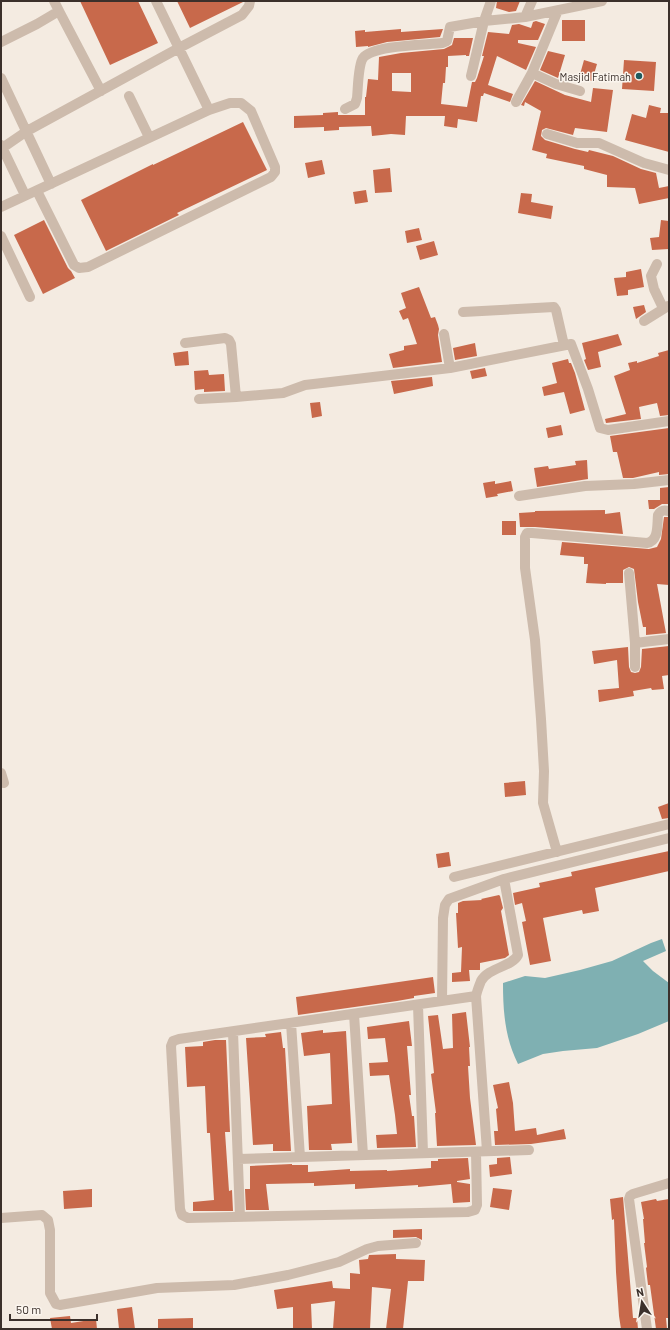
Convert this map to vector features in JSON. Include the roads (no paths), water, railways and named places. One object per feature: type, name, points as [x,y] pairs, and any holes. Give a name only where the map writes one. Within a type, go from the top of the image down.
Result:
[{"type":"street","points":[[54,1],[101,90]]},
{"type":"street","points":[[156,1],[209,110]]},
{"type":"street","points":[[25,195],[1,147],[101,90],[242,15],[249,6],[250,1]]},
{"type":"street","points":[[471,76],[484,21],[491,1]]},
{"type":"street","points":[[525,17],[532,1]]},
{"type":"street","points":[[345,109],[355,104],[361,63],[363,58],[369,54],[388,47],[442,43],[447,41],[450,27],[484,21],[525,17],[602,1]]},
{"type":"street","points":[[516,102],[532,73],[558,10]]},
{"type":"street","points":[[1,42],[59,11]]},
{"type":"street","points":[[532,73],[556,84],[580,91]]},
{"type":"street","points":[[1,78],[51,184]]},
{"type":"street","points":[[129,96],[149,137]]},
{"type":"street","points":[[1,207],[149,137],[209,110],[230,103],[241,103],[250,111],[275,167],[275,172],[272,177],[88,267],[79,268],[74,265],[37,191]]},
{"type":"street","points":[[547,134],[577,143],[599,143],[644,163],[669,170]]},
{"type":"street","points":[[1,236],[30,297]]},
{"type":"street","points":[[644,321],[666,307],[654,289],[651,276],[657,264]]},
{"type":"street","points":[[463,312],[554,307],[564,345]]},
{"type":"street","points":[[444,334],[450,368]]},
{"type":"street","points":[[185,343],[225,338],[229,340],[231,344],[236,397]]},
{"type":"street","points":[[199,398],[236,397],[283,393],[305,385],[450,368],[571,344],[600,428],[608,430],[669,421]]},
{"type":"street","points":[[519,496],[585,486],[634,484],[669,480]]},
{"type":"street","points":[[557,852],[543,803],[544,771],[540,711],[535,640],[525,568],[525,537],[527,533],[532,533],[647,543],[655,540],[658,515],[660,512],[663,510],[669,511]]},
{"type":"street","points":[[629,573],[635,643],[635,667]]},
{"type":"street","points":[[635,643],[669,639]]},
{"type":"street","points":[[1,773],[4,783]]},
{"type":"street","points":[[454,877],[669,824]]},
{"type":"street","points":[[442,1001],[443,918],[445,905],[449,899],[504,880],[669,838]]},
{"type":"street","points":[[487,1151],[476,996],[482,980],[490,972],[514,960],[518,955],[504,880]]},
{"type":"street","points":[[476,996],[179,1039],[173,1041],[171,1046],[180,1209],[182,1215],[188,1218],[468,1212],[475,1210],[477,1205],[476,1152]]},
{"type":"street","points":[[418,1005],[423,1153]]},
{"type":"street","points":[[354,1014],[363,1155]]},
{"type":"street","points":[[291,1023],[300,1157]]},
{"type":"street","points":[[233,1032],[240,1217]]},
{"type":"street","points":[[238,1159],[529,1150]]},
{"type":"street","points":[[647,1329],[629,1199],[633,1194],[669,1183]]},
{"type":"street","points":[[1,1218],[42,1215],[48,1220],[50,1230],[50,1293],[56,1304],[60,1306],[157,1288],[234,1285],[288,1275],[339,1262],[367,1249],[378,1246],[416,1243]]},
{"type":"water","points":[[662,939],[666,951],[643,961],[669,983],[669,1021],[638,1034],[597,1048],[543,1054],[518,1064],[510,1044],[506,1025],[503,983],[525,976],[545,978],[580,970],[612,961]]},
{"type":"place","name":"Masjid Fatimah","points":[[639,76]]}]
